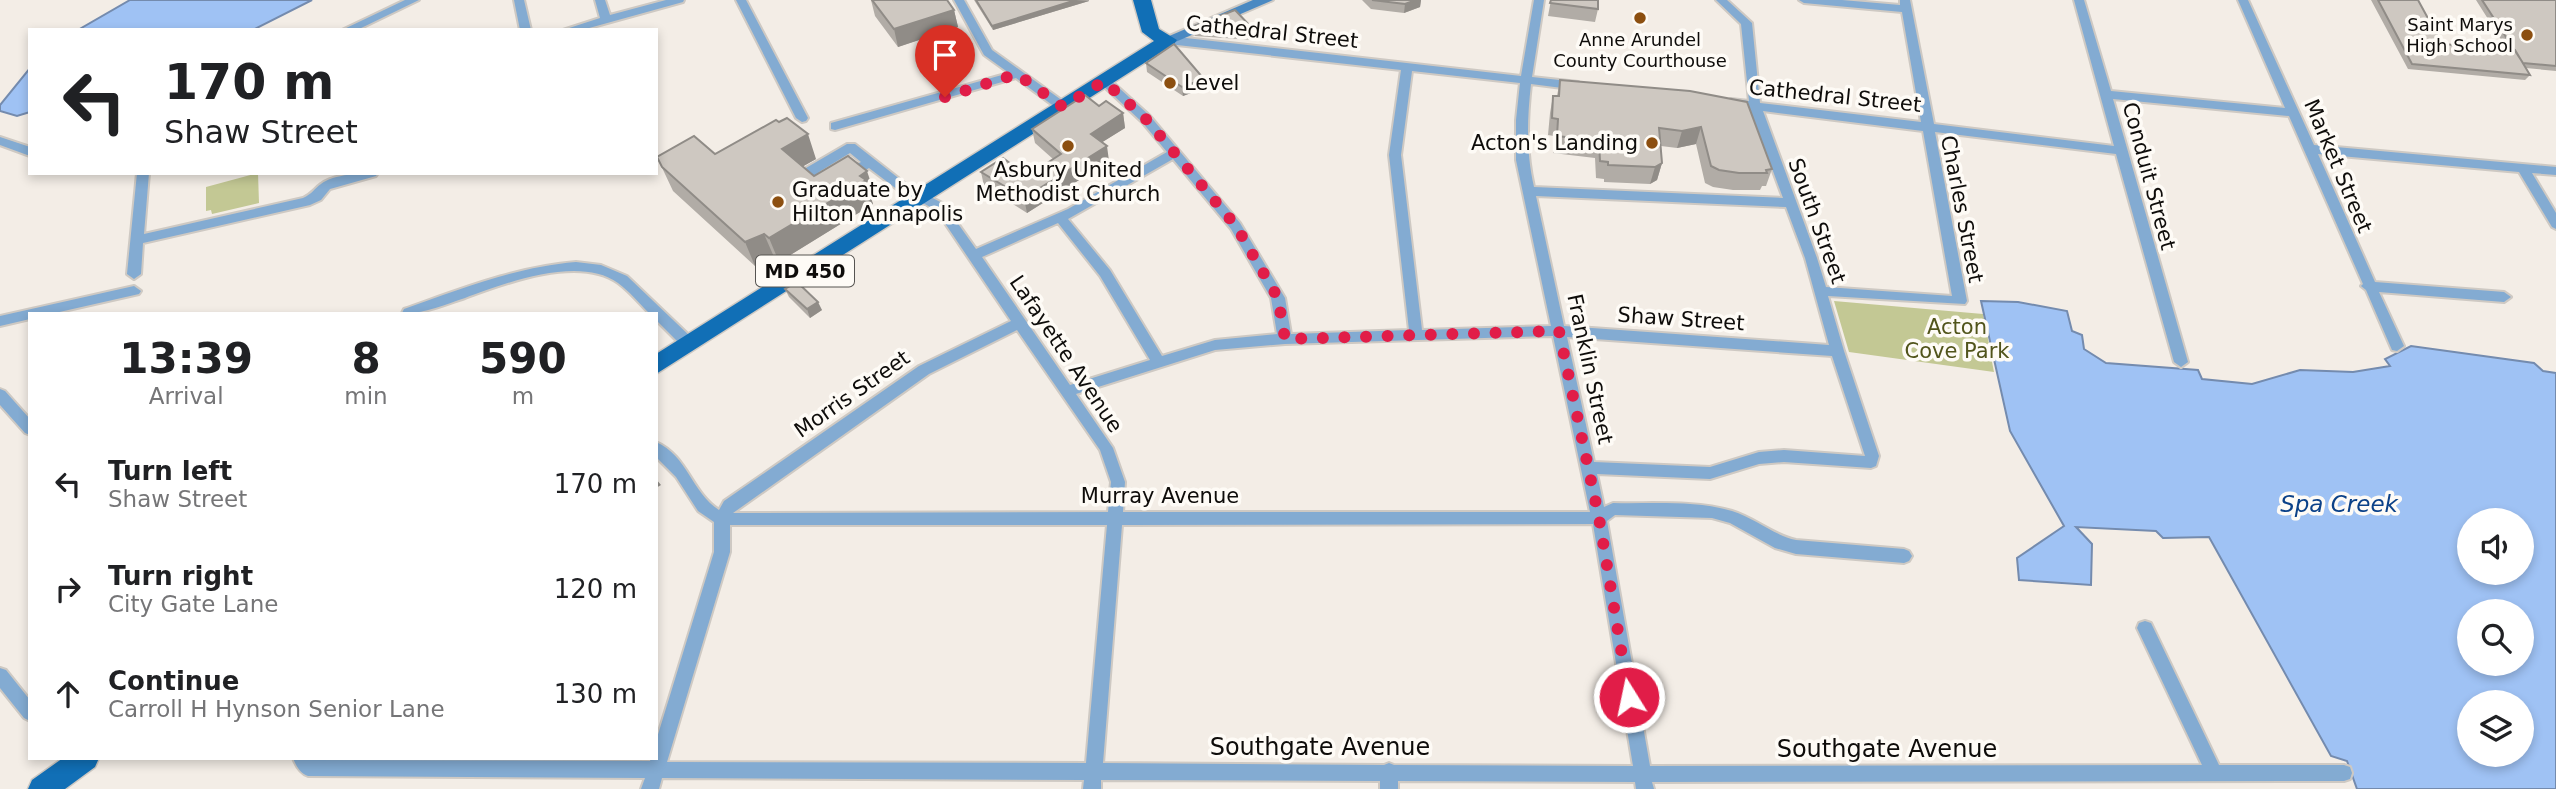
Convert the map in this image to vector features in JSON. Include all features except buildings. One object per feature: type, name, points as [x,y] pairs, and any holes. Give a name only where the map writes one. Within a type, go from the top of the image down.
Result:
[{"type":"main road","points":[[1142,0],[1151,32],[1168,40]]},
{"type":"main road","name":"MD 450","points":[[658,364],[1168,40],[1266,0]]},
{"type":"main road","points":[[42,789],[74,761]]},
{"type":"street","points":[[351,28],[414,0]]},
{"type":"street","points":[[519,0],[526,28]]},
{"type":"street","points":[[600,0],[606,20]]},
{"type":"street","points":[[576,28],[679,0]]},
{"type":"street","points":[[741,0],[802,118]]},
{"type":"street","points":[[959,0],[988,52],[1063,107]]},
{"type":"street","name":"Franklin Street","points":[[1539,0],[1524,80],[1520,135],[1599,518],[1644,781]]},
{"type":"street","name":"South Street","points":[[1588,468],[1710,473],[1759,458],[1784,456],[1871,462],[1872,448],[1755,106],[1746,23],[1721,0]]},
{"type":"street","points":[[1804,0],[1905,4]]},
{"type":"street","name":"Conduit Street","points":[[2079,0],[2108,95],[2181,362]]},
{"type":"street","name":"Market Street","points":[[2243,0],[2295,113],[2368,286],[2398,346]]},
{"type":"street","name":"Charles Street","points":[[1820,291],[1960,301],[1905,4]]},
{"type":"street","name":"Cathedral Street","points":[[1168,40],[1590,88]]},
{"type":"street","points":[[1407,67],[1395,155],[1416,335]]},
{"type":"street","points":[[835,126],[1017,74]]},
{"type":"street","points":[[1104,81],[1135,107],[1227,215],[1269,281],[1282,312],[1285,339]]},
{"type":"street","points":[[2108,95],[2295,113]]},
{"type":"street","name":"Cathedral Street","points":[[1720,102],[2122,151]]},
{"type":"street","points":[[0,141],[28,151]]},
{"type":"street","points":[[2309,149],[2556,171]]},
{"type":"street","points":[[973,256],[1060,217],[1174,153]]},
{"type":"street","name":"Lafayette Avenue","points":[[870,162],[920,197],[940,207],[1068,391],[1113,463],[1118,482],[1116,517],[1092,789]]},
{"type":"street","points":[[2523,168],[2556,224]]},
{"type":"street","points":[[134,274],[143,175]]},
{"type":"street","points":[[138,240],[306,202],[317,197],[328,177],[350,175]]},
{"type":"street","points":[[1530,191],[1790,203]]},
{"type":"street","points":[[1060,217],[1105,273],[1158,362]]},
{"type":"street","points":[[412,312],[534,272],[583,265],[602,269],[622,279],[656,312]]},
{"type":"street","points":[[2368,286],[2504,297]]},
{"type":"street","points":[[40,312],[134,291]]},
{"type":"street","points":[[658,314],[689,344]]},
{"type":"street","points":[[0,321],[28,315]]},
{"type":"street","name":"Morris Street","points":[[722,519],[732,502],[924,370],[1019,323]]},
{"type":"street","name":"Shaw Street","points":[[1068,391],[1215,345],[1285,339],[1559,331],[1837,351]]},
{"type":"street","points":[[0,395],[5,409],[28,427]]},
{"type":"street","points":[[650,789],[722,552],[722,519],[706,511],[684,484],[682,475],[658,449]]},
{"type":"street","name":"Murray Avenue","points":[[722,519],[1599,518],[1613,509],[1712,512],[1734,518],[1773,539],[1796,547],[1904,556]]},
{"type":"street","points":[[2145,628],[2214,773]]},
{"type":"street","points":[[0,676],[28,711]]},
{"type":"street","name":"Southgate Avenue","points":[[302,760],[308,768],[1389,771],[1644,781],[2344,773]]},
{"type":"street","points":[[1389,771],[1390,789]]},
{"type":"green space","points":[[258,175],[259,203],[212,214],[211,210],[206,211],[206,187]]},
{"type":"green space","name":"Acton Cove Park","points":[[1834,301],[1983,314],[1989,344],[1998,346],[2001,358],[1991,357],[1994,372],[1849,352]]},
{"type":"water","points":[[130,0],[312,0],[257,28],[81,28]]},
{"type":"water","points":[[28,70],[28,113],[17,116],[0,111],[0,105]]},
{"type":"water","name":"Spa Creek","points":[[1981,301],[2018,302],[2067,311],[2072,331],[2082,335],[2084,349],[2106,363],[2198,370],[2202,379],[2252,384],[2300,370],[2353,372],[2390,366],[2385,359],[2411,346],[2534,363],[2543,371],[2556,373],[2556,789],[2357,789],[2347,761],[2331,756],[2209,537],[2163,538],[2156,531],[2076,527],[2092,544],[2091,585],[2019,580],[2017,558],[2064,526],[2010,431]]},
{"type":"place","name":"Anne Arundel County Courthouse","points":[[1640,18]]},
{"type":"place","name":"Saint Marys High School","points":[[2527,35]]},
{"type":"place","name":"Level","points":[[1170,83]]},
{"type":"place","name":"Acton's Landing","points":[[1652,143]]},
{"type":"place","name":"Asbury United Methodist Church","points":[[1068,146]]},
{"type":"place","name":"Graduate by Hilton Annapolis","points":[[778,202]]},
{"type":"route","points":[[945,97],[1017,74],[1063,107],[1104,81],[1146,119],[1236,226],[1278,298],[1285,339],[1559,331],[1599,518],[1629,697]]}]
